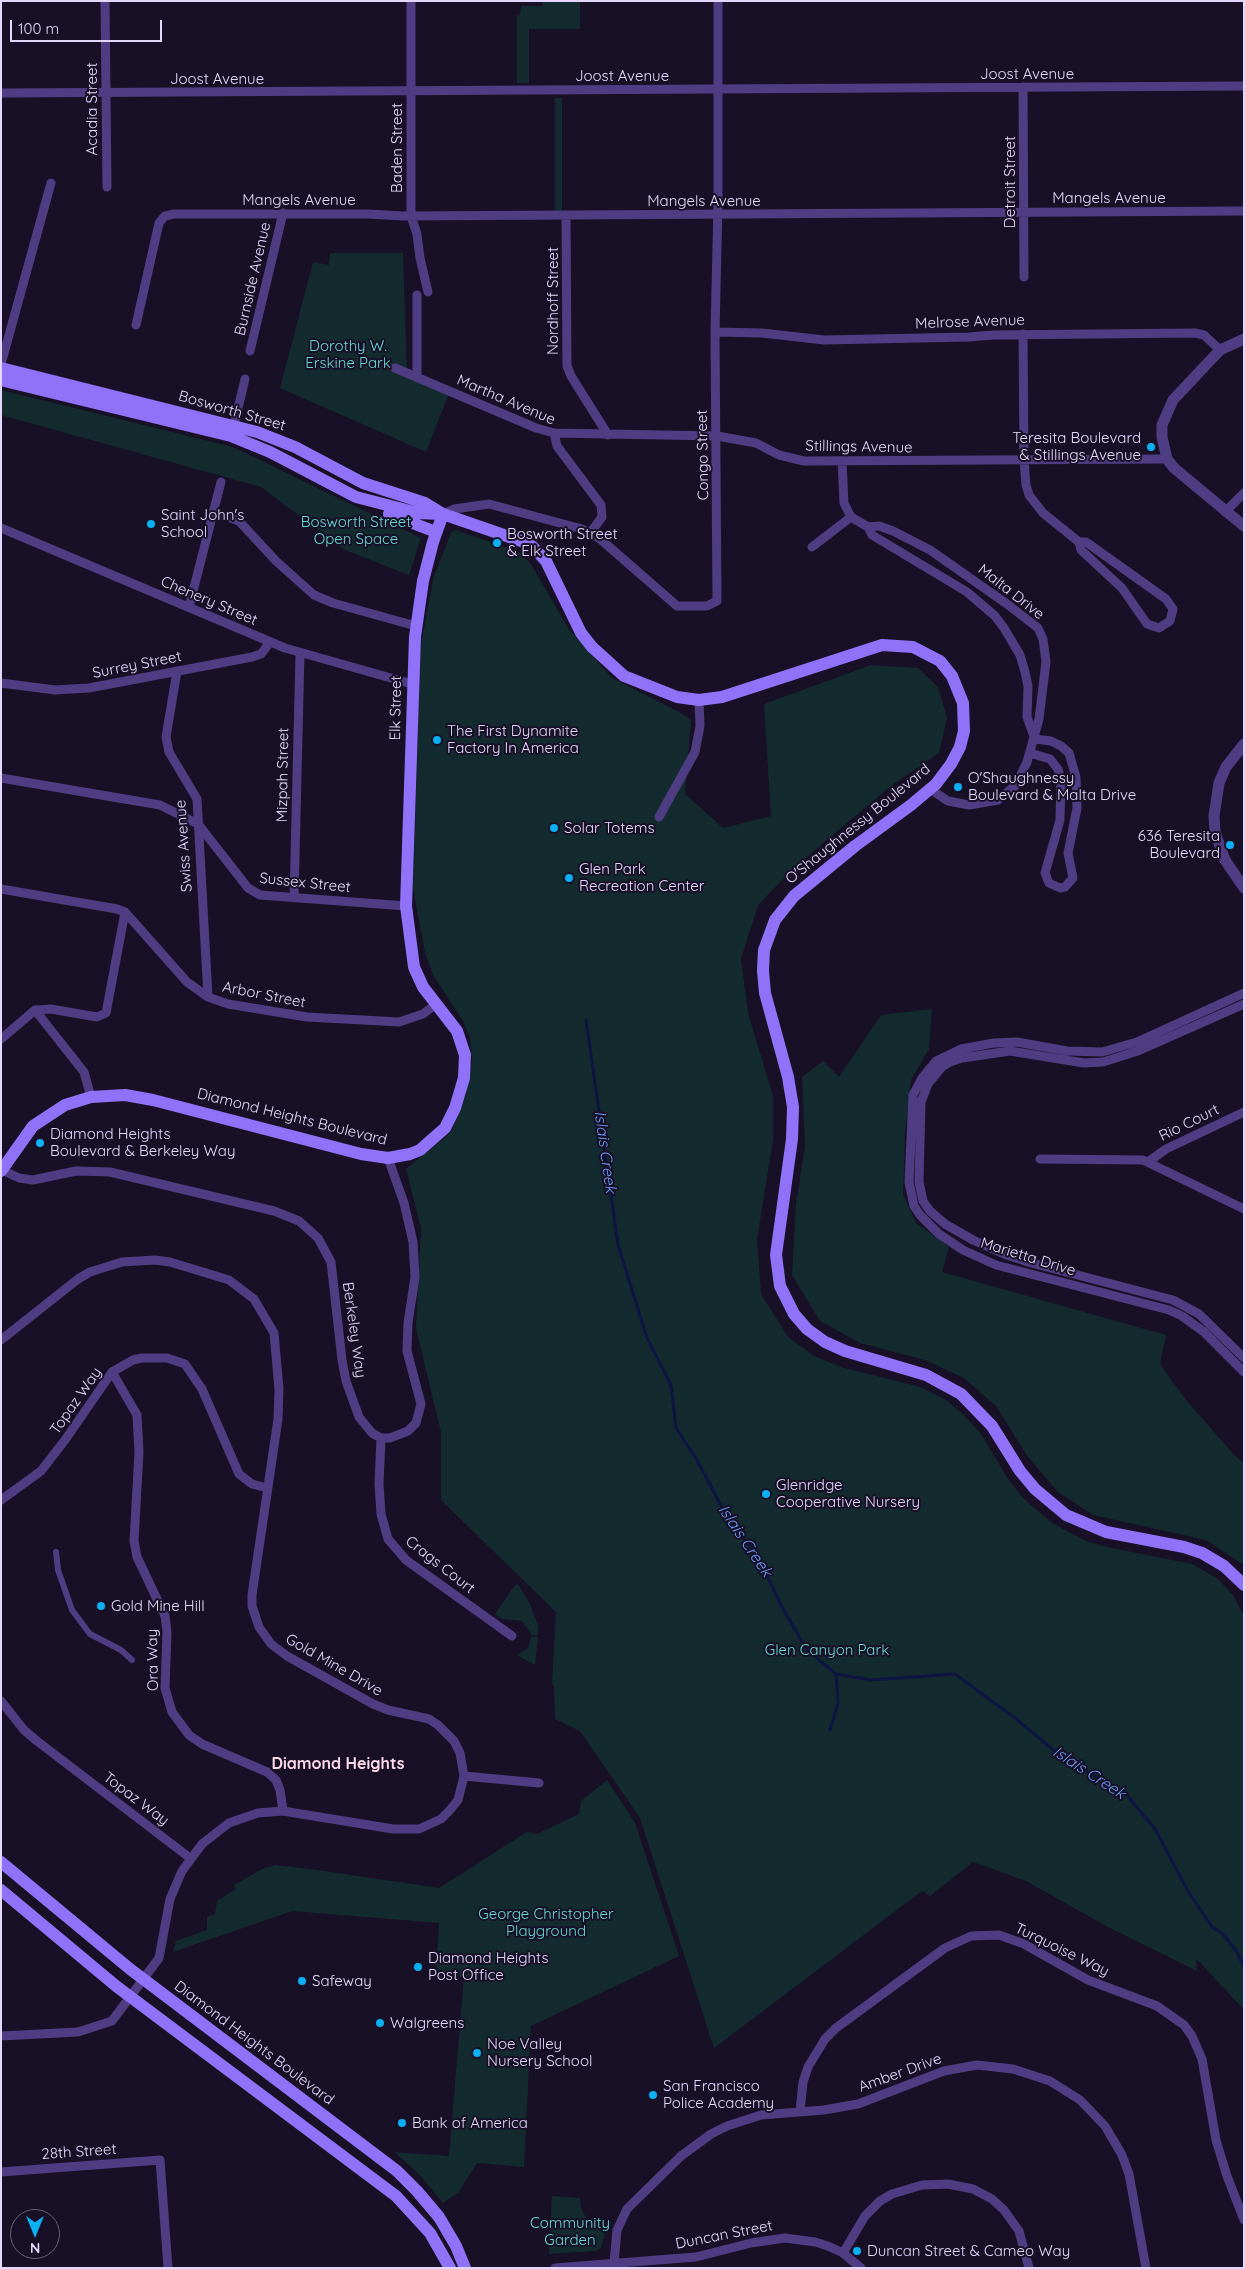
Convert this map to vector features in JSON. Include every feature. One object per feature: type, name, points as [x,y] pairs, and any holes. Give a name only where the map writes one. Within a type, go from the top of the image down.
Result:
[{"type":"main road","name":"Bosworth Street","points":[[1,368],[234,425],[276,439],[362,484],[425,503],[443,514],[515,538],[533,547],[550,569],[581,633],[617,671],[642,684],[677,696],[699,700]]},
{"type":"main road","name":"Bosworth Street","points":[[1,380],[231,436],[270,452],[356,497],[418,513],[443,514]]},
{"type":"main road","points":[[356,497],[366,505],[436,532]]},
{"type":"main road","name":"Elk Street","points":[[406,906],[412,766],[412,684],[416,626],[420,597],[436,532],[443,514]]},
{"type":"main road","name":"O'Shaughnessy Boulevard","points":[[699,700],[722,697],[870,647],[893,644],[924,651],[940,661],[952,676],[961,693],[964,713],[964,731],[956,757],[945,773],[930,789],[794,896],[775,920],[767,940],[762,971],[765,993],[788,1077],[793,1107],[792,1139],[776,1255],[777,1275],[783,1296],[800,1322],[825,1342],[845,1351],[926,1375],[961,1394],[992,1426],[1020,1471],[1035,1489],[1066,1515],[1106,1532],[1184,1547],[1202,1553],[1224,1566],[1243,1583]]},
{"type":"main road","name":"Diamond Heights Boulevard","points":[[1,1170],[33,1126],[65,1104],[91,1097],[125,1095],[153,1100],[362,1154],[388,1158],[410,1154],[429,1144],[445,1128],[455,1108],[464,1078],[465,1055],[457,1031],[423,987],[414,967],[406,906]]},
{"type":"main road","name":"Diamond Heights Boulevard","points":[[1,1862],[144,1980],[397,2171],[421,2195],[439,2217],[465,2268]]},
{"type":"main road","points":[[1,1890],[131,1996],[396,2196],[430,2232],[450,2268]]},
{"type":"street","name":"Acadia Street","points":[[106,1],[106,188]]},
{"type":"street","name":"Baden Street","points":[[411,1],[411,216],[418,234],[420,258],[428,292]]},
{"type":"street","name":"Congo Street","points":[[443,514],[454,509],[489,504],[591,532],[674,604],[687,607],[714,604],[718,597],[715,332],[718,1]]},
{"type":"street","name":"Joost Avenue","points":[[1,93],[1244,86]]},
{"type":"street","name":"Detroit Street","points":[[1023,87],[1024,277]]},
{"type":"street","points":[[1,364],[51,182]]},
{"type":"street","name":"Mangels Avenue","points":[[136,325],[160,223],[165,216],[174,214],[283,213],[411,216],[566,216],[1244,211]]},
{"type":"street","name":"Burnside Avenue","points":[[250,351],[283,213]]},
{"type":"street","name":"Nordhoff Street","points":[[566,216],[567,366],[571,376],[608,435]]},
{"type":"street","points":[[417,294],[417,377]]},
{"type":"street","name":"Melrose Avenue","points":[[715,332],[762,332],[824,340],[1024,334],[1195,333],[1204,335],[1220,350]]},
{"type":"street","points":[[1024,334],[1024,460],[1026,485],[1035,505],[1079,542],[1081,550],[1122,588],[1147,624],[1159,628],[1170,621],[1173,609],[1166,599],[1086,542],[1079,542]]},
{"type":"street","points":[[1244,339],[1220,350],[1173,400],[1166,412],[1162,425],[1162,437],[1167,458],[1174,468],[1244,526]]},
{"type":"street","name":"Martha Avenue","points":[[395,368],[536,428],[554,433],[557,446],[601,504],[602,516],[591,532]]},
{"type":"street","points":[[234,425],[246,379]]},
{"type":"street","name":"Stillings Avenue","points":[[554,433],[717,436],[756,443],[790,458],[842,461],[1167,458]]},
{"type":"street","points":[[812,547],[852,517],[844,503],[842,461]]},
{"type":"street","points":[[189,607],[222,482]]},
{"type":"street","points":[[1225,512],[1244,493]]},
{"type":"street","points":[[214,512],[239,521],[276,561],[314,595],[333,603],[416,626]]},
{"type":"street","name":"Malta Drive","points":[[852,517],[868,527],[872,535],[967,592],[995,616],[1020,655],[1028,686],[1027,717],[1035,739]]},
{"type":"street","name":"Malta Drive","points":[[868,527],[878,526],[893,530],[930,550],[989,590],[1038,628],[1043,639],[1046,662],[1044,690],[1035,739],[1016,785],[998,800],[969,805],[948,801],[930,789]]},
{"type":"street","name":"Chenery Street","points":[[1,528],[300,654],[412,684]]},
{"type":"street","name":"Surrey Street","points":[[1,683],[72,690],[261,654],[270,642]]},
{"type":"street","name":"Mizpah Street","points":[[294,898],[300,654]]},
{"type":"street","name":"Swiss Avenue","points":[[177,671],[166,737],[169,752],[197,799],[208,997]]},
{"type":"street","points":[[659,817],[695,752],[700,726],[699,700]]},
{"type":"street","points":[[1030,753],[1050,759],[1058,769],[1061,780],[1060,820],[1045,873],[1049,883],[1060,888],[1065,887],[1073,878],[1068,853],[1077,808],[1076,777],[1069,753],[1051,741],[1035,739]]},
{"type":"street","points":[[1244,744],[1226,767],[1219,782],[1214,816],[1220,849],[1225,860],[1244,888]]},
{"type":"street","name":"Sussex Street","points":[[1,778],[152,802],[198,824],[253,893],[294,898],[406,906]]},
{"type":"street","points":[[1,889],[125,912],[106,1013],[96,1017],[51,1009],[35,1010],[1,1039]]},
{"type":"street","name":"Arbor Street","points":[[125,912],[188,982],[208,997],[228,1004],[306,1017],[399,1022],[411,1019],[436,1004]]},
{"type":"street","name":"Marietta Drive","points":[[1244,993],[1119,1048],[1084,1053],[1016,1042],[994,1043],[961,1049],[936,1061],[921,1102],[919,1182],[923,1201],[936,1217],[973,1240],[1004,1254],[1158,1296],[1187,1306],[1211,1324],[1244,1358]]},
{"type":"street","name":"Marietta Drive","points":[[1244,1004],[1121,1058],[1084,1063],[1036,1054],[997,1052],[962,1058],[931,1072],[916,1085],[913,1095],[908,1182],[914,1206],[939,1234],[963,1250],[996,1265],[1169,1310],[1198,1327],[1244,1372]]},
{"type":"street","points":[[35,1010],[84,1072],[91,1097]]},
{"type":"street","name":"Rio Court","points":[[1148,1162],[1166,1149],[1244,1112]]},
{"type":"street","points":[[381,1438],[390,1438],[408,1431],[416,1423],[421,1404],[407,1351],[408,1323],[415,1278],[413,1242],[404,1202],[388,1158]]},
{"type":"street","points":[[1040,1159],[1148,1162],[1244,1209]]},
{"type":"street","name":"Berkeley Way","points":[[1,1170],[26,1180],[76,1171],[119,1174],[274,1211],[299,1221],[318,1238],[330,1262],[346,1380],[364,1426],[381,1438]]},
{"type":"street","name":"Gold Mine Drive","points":[[1,1340],[78,1279],[105,1266],[122,1262],[156,1260],[229,1280],[254,1299],[270,1323],[276,1346],[279,1389],[278,1420],[252,1594],[255,1617],[265,1637],[287,1656],[373,1704],[429,1719],[438,1725],[454,1741],[460,1753],[464,1776],[458,1800],[450,1810],[431,1825],[419,1829],[394,1829],[283,1811],[258,1813],[229,1824],[202,1844],[182,1870],[170,1899],[158,1958],[144,1980],[112,2021],[78,2032],[1,2036]]},
{"type":"street","name":"Topaz Way","points":[[1,1500],[40,1471],[65,1440],[112,1372],[133,1360],[142,1358],[167,1358],[185,1364],[202,1390],[239,1474],[252,1484],[267,1488]]},
{"type":"street","name":"Ora Way","points":[[112,1372],[137,1415],[139,1452],[134,1541],[137,1557],[165,1616],[167,1643],[165,1688],[172,1712],[188,1735],[202,1744],[267,1772],[276,1780],[280,1790],[283,1811]]},
{"type":"street","name":"Crags Court","points":[[381,1438],[378,1467],[380,1507],[388,1539],[406,1560],[512,1636]]},
{"type":"street","points":[[56,1552],[58,1570],[72,1610],[90,1634],[121,1650],[132,1660]]},
{"type":"street","name":"Topaz Way","points":[[1,1701],[24,1730],[37,1741],[190,1858]]},
{"type":"street","points":[[464,1776],[539,1783]]},
{"type":"street","name":"Turquoise Way","points":[[800,2112],[803,2082],[808,2067],[825,2039],[836,2028],[945,1948],[971,1936],[999,1935],[1024,1944],[1088,1980],[1156,2006],[1184,2025],[1192,2036],[1202,2060],[1216,2140],[1226,2176],[1244,2220]]},
{"type":"street","name":"Amber Drive","points":[[614,2263],[617,2230],[627,2209],[696,2144],[727,2126],[770,2114],[858,2104],[960,2066],[995,2066],[1032,2074],[1050,2081],[1080,2100],[1094,2113],[1114,2139],[1122,2155],[1132,2190],[1146,2268]]},
{"type":"street","name":"28th Street","points":[[1,2172],[160,2160],[168,2268]]},
{"type":"street","points":[[843,2253],[865,2216],[880,2201],[892,2194],[922,2185],[948,2184],[973,2189],[992,2200],[1004,2210],[1019,2232],[1029,2268]]},
{"type":"street","name":"Duncan Street","points":[[555,2268],[696,2257],[751,2243],[784,2238],[815,2242],[843,2253],[861,2268]]},
{"type":"green space","points":[[543,1],[580,1],[580,29],[529,29],[529,83],[517,83],[517,16],[520,15],[521,6],[542,6]]},
{"type":"green space","points":[[555,98],[562,98],[562,212],[555,211]]},
{"type":"green space","name":"Dorothy W. Erskine Park","points":[[330,253],[403,253],[407,375],[449,393],[426,452],[280,388],[313,262],[329,265]]},
{"type":"green space","name":"Bosworth Street Open Space","points":[[1,390],[233,447],[421,538],[409,575],[345,550],[261,487],[1,415]]},
{"type":"green space","name":"Glen Canyon Park","points":[[456,530],[519,552],[531,564],[568,628],[612,678],[691,720],[685,794],[723,828],[771,816],[764,704],[871,665],[918,668],[938,687],[947,718],[939,753],[891,786],[795,867],[758,905],[741,959],[748,1013],[773,1096],[773,1140],[757,1239],[761,1294],[788,1337],[814,1356],[844,1368],[920,1387],[946,1400],[963,1414],[981,1434],[1008,1479],[1023,1498],[1052,1523],[1086,1541],[1192,1564],[1218,1579],[1233,1595],[1244,1616],[1244,2010],[1199,1961],[1196,1960],[1197,1971],[1108,1927],[1026,1881],[973,1862],[930,1896],[922,1891],[714,2048],[640,1818],[580,1731],[555,1719],[554,1687],[552,1683],[556,1612],[441,1500],[441,1432],[416,1329],[421,1228],[406,1169],[447,1136],[453,1128],[466,1095],[472,1061],[470,1038],[463,1021],[433,975],[425,952],[413,889],[421,644],[434,576],[451,533]]},
{"type":"green space","points":[[932,1009],[929,1049],[911,1080],[905,1133],[903,1194],[916,1223],[949,1247],[942,1272],[1166,1335],[1160,1364],[1186,1400],[1236,1457],[1244,1463],[1244,1562],[1242,1564],[1206,1540],[1093,1515],[1058,1492],[1028,1457],[996,1406],[964,1378],[925,1360],[860,1343],[820,1321],[792,1275],[796,1204],[805,1146],[802,1077],[823,1061],[839,1077],[881,1015]]},
{"type":"green space","points":[[518,1584],[529,1602],[538,1625],[538,1636],[532,1635],[522,1621],[502,1619],[495,1614],[515,1585]]},
{"type":"green space","points":[[531,1637],[538,1637],[535,1665],[517,1655],[528,1648]]},
{"type":"green space","name":"George Christopher Playground","points":[[607,1780],[635,1823],[679,1956],[531,2026],[524,2167],[477,2163],[458,2193],[443,2203],[419,2174],[394,2152],[449,2156],[464,1977],[436,1975],[439,1923],[292,1911],[173,1952],[176,1941],[207,1930],[207,1917],[215,1914],[217,1901],[236,1889],[234,1885],[264,1868],[275,1865],[310,1869],[439,1888],[527,1832],[537,1834],[579,1814],[581,1801]]},
{"type":"green space","name":"Community Garden","points":[[552,2196],[580,2198],[581,2208],[587,2220],[605,2232],[601,2248],[595,2251],[549,2254]]},
{"type":"waterway","name":"Islais Creek","points":[[586,1020],[618,1245],[647,1338],[671,1385],[676,1428],[697,1460],[728,1519],[757,1554],[782,1607],[807,1650],[836,1674],[871,1680],[955,1674],[1015,1718],[1063,1758],[1126,1794],[1155,1829],[1189,1893],[1212,1927],[1223,1934],[1237,1952],[1244,1967]]},
{"type":"waterway","points":[[830,1730],[838,1703],[836,1674]]},
{"type":"place","name":"Teresita Boulevard & Stillings Avenue","points":[[1151,447]]},
{"type":"place","name":"Saint John's School","points":[[151,524]]},
{"type":"place","name":"Bosworth Street & Elk Street","points":[[497,543]]},
{"type":"place","name":"The First Dynamite Factory In America","points":[[437,740]]},
{"type":"place","name":"O'Shaughnessy Boulevard & Malta Drive","points":[[958,787]]},
{"type":"place","name":"Solar Totems","points":[[554,828]]},
{"type":"place","name":"636 Teresita Boulevard","points":[[1230,845]]},
{"type":"place","name":"Glen Park Recreation Center","points":[[569,878]]},
{"type":"place","name":"Diamond Heights Boulevard & Berkeley Way","points":[[40,1143]]},
{"type":"place","name":"Glenridge Cooperative Nursery","points":[[766,1494]]},
{"type":"place","name":"Gold Mine Hill","points":[[101,1606]]},
{"type":"place","name":"Diamond Heights Post Office","points":[[418,1967]]},
{"type":"place","name":"Safeway","points":[[302,1981]]},
{"type":"place","name":"Walgreens","points":[[380,2023]]},
{"type":"place","name":"Noe Valley Nursery School","points":[[477,2053]]},
{"type":"place","name":"San Francisco Police Academy","points":[[653,2095]]},
{"type":"place","name":"Bank of America","points":[[402,2123]]},
{"type":"place","name":"Duncan Street & Cameo Way","points":[[857,2251]]},
{"type":"district","name":"Diamond Heights","points":[[338,1764]]}]
